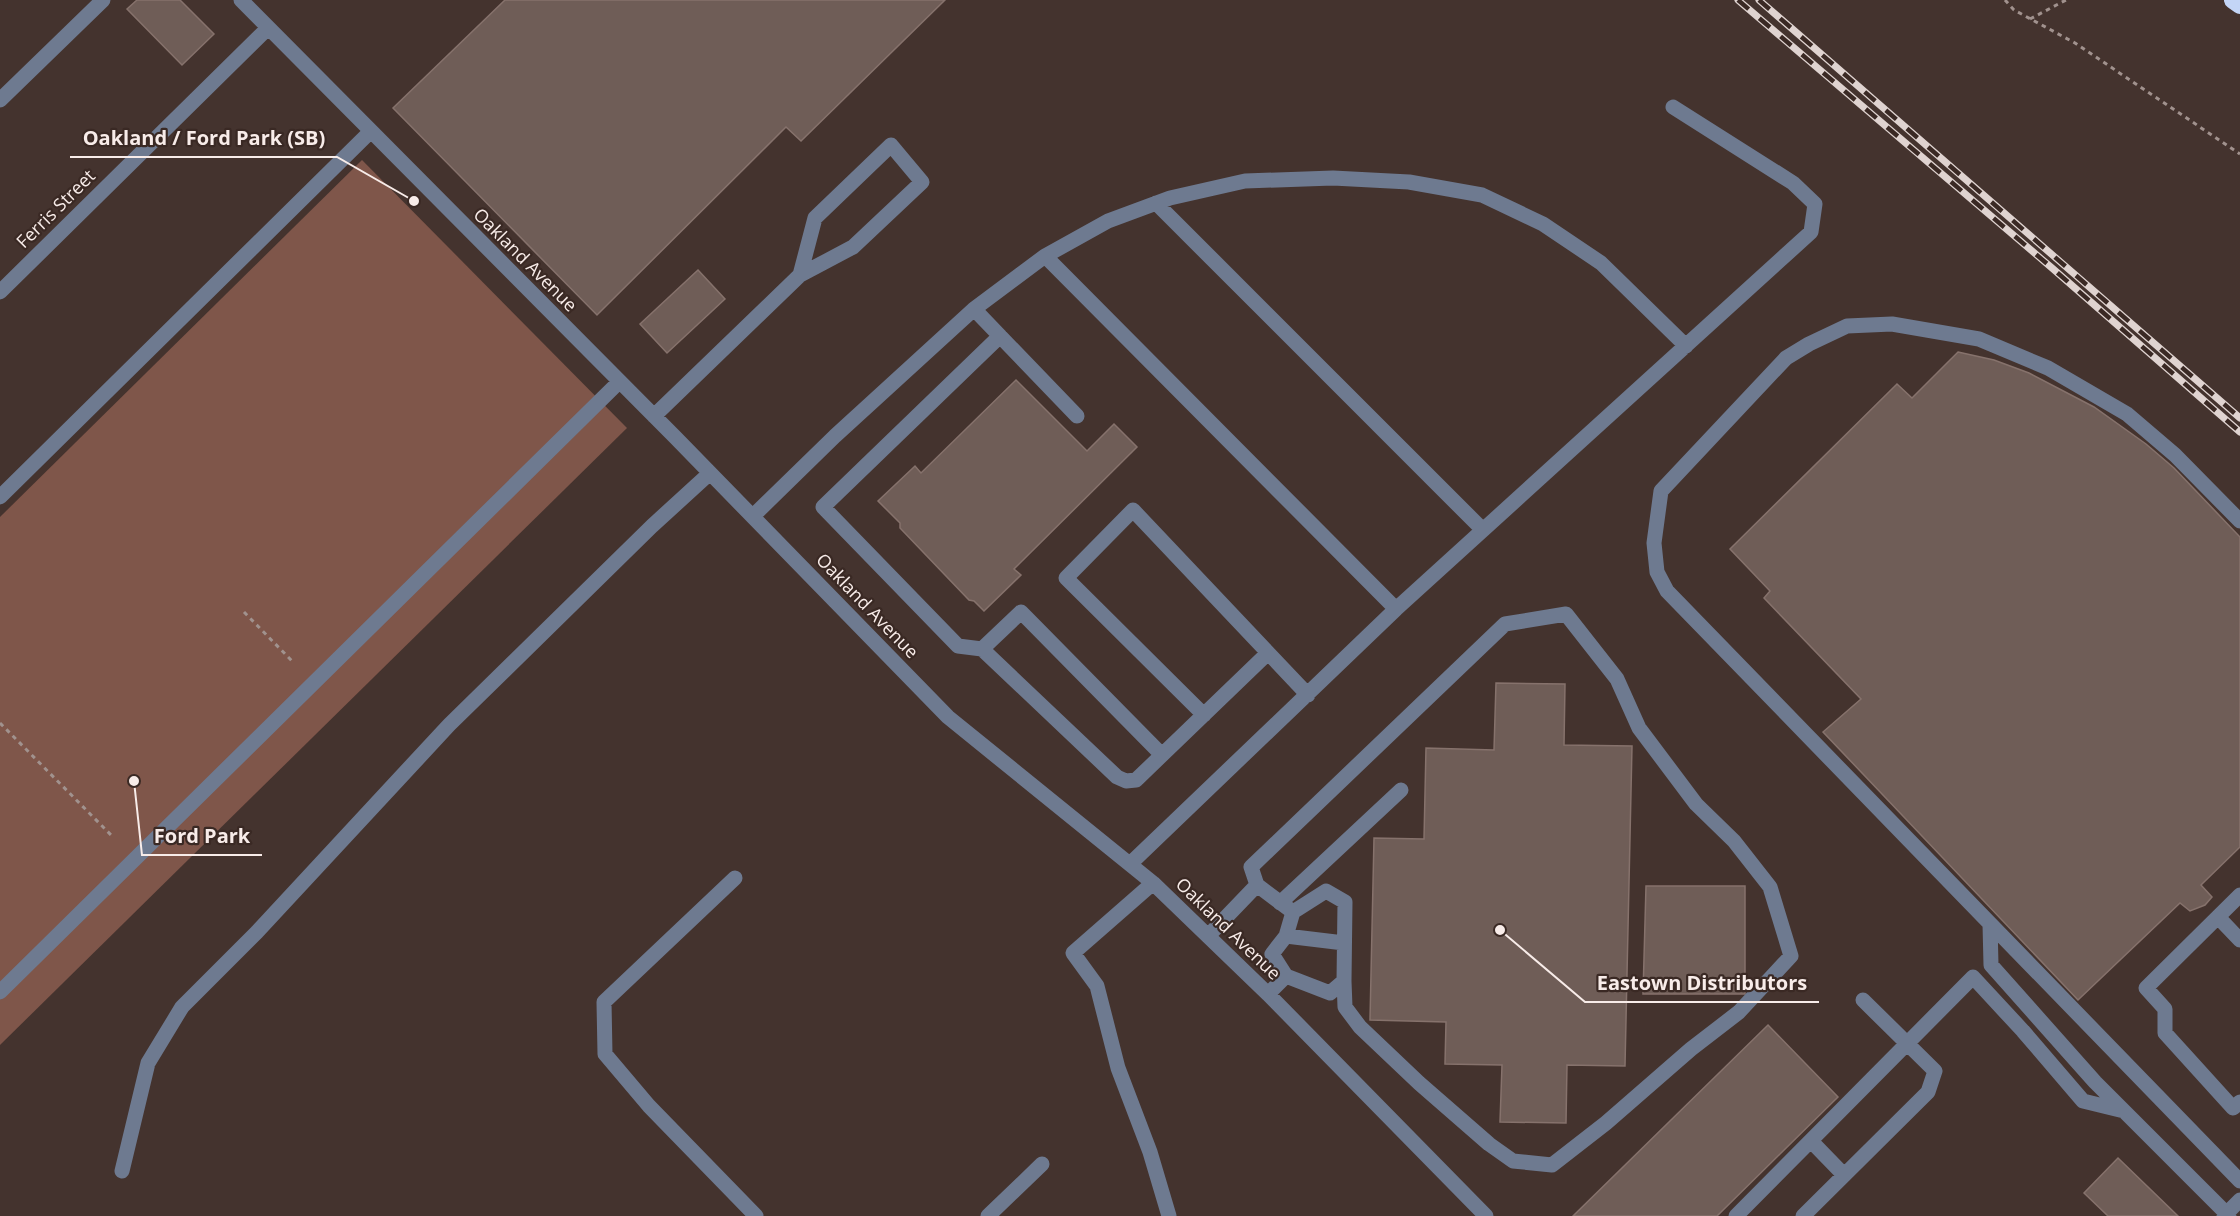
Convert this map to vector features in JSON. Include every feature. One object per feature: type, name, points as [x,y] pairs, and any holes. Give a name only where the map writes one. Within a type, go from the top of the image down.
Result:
[{"type":"highway","points":[[2232,0],[2240,5]]},
{"type":"street","points":[[0,100],[103,0]]},
{"type":"street","name":"Oakland Avenue","points":[[241,0],[753,516],[948,717],[1153,883],[1268,994],[1486,1216]]},
{"type":"street","name":"Ferris Street","points":[[0,292],[268,28]]},
{"type":"street","points":[[1131,863],[1396,609],[1811,232],[1815,204],[1793,183],[1673,107]]},
{"type":"street","points":[[0,498],[370,132]]},
{"type":"street","points":[[654,416],[800,275],[853,247],[922,182],[891,145],[815,218],[800,275]]},
{"type":"street","points":[[753,516],[835,436],[974,309],[1045,256],[1108,221],[1156,203],[1245,181],[1333,178],[1409,182],[1482,195],[1543,224],[1601,263],[1686,346]]},
{"type":"street","points":[[1156,203],[1484,530]]},
{"type":"street","points":[[1045,256],[1396,609]]},
{"type":"street","points":[[974,309],[1077,416]]},
{"type":"street","points":[[2240,521],[2175,455],[2127,414],[2048,368],[1979,339],[1892,324],[1847,326],[1786,358],[1661,491],[1654,543],[1657,572],[1667,591],[2240,1181]]},
{"type":"street","points":[[1000,336],[823,507],[958,646],[982,649],[1117,777],[1126,781],[1136,780],[1268,653]]},
{"type":"street","points":[[0,992],[620,382]]},
{"type":"street","points":[[122,1171],[148,1063],[182,1007],[257,932],[448,725],[652,526],[710,473]]},
{"type":"street","points":[[1204,715],[1066,578],[1133,510],[1308,695]]},
{"type":"street","points":[[982,649],[1021,612],[1162,755]]},
{"type":"street","points":[[1566,614],[1617,679],[1639,728],[1696,804],[1734,841],[1770,887],[1791,956],[1739,1012],[1552,1165],[1513,1161],[1489,1144],[1419,1083],[1360,1027],[1345,1007],[1345,902],[1326,891],[1287,908],[1257,885],[1251,867],[1505,624],[1566,614]]},
{"type":"street","points":[[1344,981],[1330,993],[1286,976],[1272,954],[1286,936],[1287,908],[1401,790]]},
{"type":"street","points":[[735,878],[604,1002],[605,1054],[649,1106],[756,1216]]},
{"type":"street","points":[[1153,883],[1073,953],[1097,986],[1118,1068],[1150,1152],[1168,1216]]},
{"type":"street","points":[[1208,936],[1257,885]]},
{"type":"street","points":[[2240,895],[2146,988],[2165,1009],[2165,1033],[2233,1108],[2240,1102]]},
{"type":"street","points":[[2218,917],[2240,940]]},
{"type":"street","points":[[1990,924],[1991,965],[2095,1082],[2227,1215],[2240,1200]]},
{"type":"street","points":[[1286,936],[1344,943]]},
{"type":"street","points":[[1268,994],[1286,976]]},
{"type":"street","points":[[1736,1216],[1973,977],[2083,1101],[2124,1111]]},
{"type":"street","points":[[1803,1216],[1928,1092],[1935,1071],[1863,1000]]},
{"type":"street","points":[[1811,1141],[1844,1175]]},
{"type":"street","points":[[988,1216],[1042,1164]]},
{"type":"path","points":[[2005,0],[2014,10],[2075,43],[2240,154]]},
{"type":"path","points":[[2030,19],[2066,0]]},
{"type":"path","points":[[244,612],[293,662]]},
{"type":"path","points":[[0,723],[113,837]]},
{"type":"shaded area","points":[[362,160],[627,428],[0,1045],[0,517]]},
{"type":"building","points":[[137,0],[180,0],[214,34],[182,65],[127,9]]},
{"type":"building","points":[[505,0],[945,0],[801,141],[786,127],[597,315],[393,108]]},
{"type":"building","points":[[698,270],[725,299],[667,353],[640,324]]},
{"type":"building","points":[[1958,352],[1994,360],[2029,373],[2094,407],[2146,444],[2174,468],[2240,537],[2240,847],[2201,885],[2212,897],[2205,905],[2190,911],[2180,903],[2078,1000],[1823,732],[1861,699],[1764,598],[1770,591],[1730,549],[1897,384],[1912,398]]},
{"type":"building","points":[[1016,380],[1087,451],[1114,424],[1137,447],[1014,569],[1021,575],[984,611],[974,601],[969,600],[900,528],[900,523],[878,501],[915,466],[921,473]]},
{"type":"building","points":[[1496,683],[1565,684],[1564,745],[1632,746],[1625,1066],[1567,1065],[1566,1123],[1500,1122],[1502,1065],[1445,1064],[1446,1022],[1370,1020],[1374,838],[1424,839],[1426,748],[1494,750]]},
{"type":"building","points":[[1646,886],[1745,886],[1745,994],[1643,994]]},
{"type":"building","points":[[1768,1025],[1838,1097],[1717,1216],[1573,1216]]},
{"type":"building","points":[[2118,1158],[2178,1216],[2108,1216],[2084,1193]]},
{"type":"railway","points":[[1738,0],[2240,432]]},
{"type":"railway","points":[[1759,0],[2240,418]]},
{"type":"place","name":"Oakland / Ford Park (SB)","points":[[414,201]]},
{"type":"place","name":"Ford Park","points":[[134,781]]},
{"type":"place","name":"Eastown Distributors","points":[[1500,930]]}]
